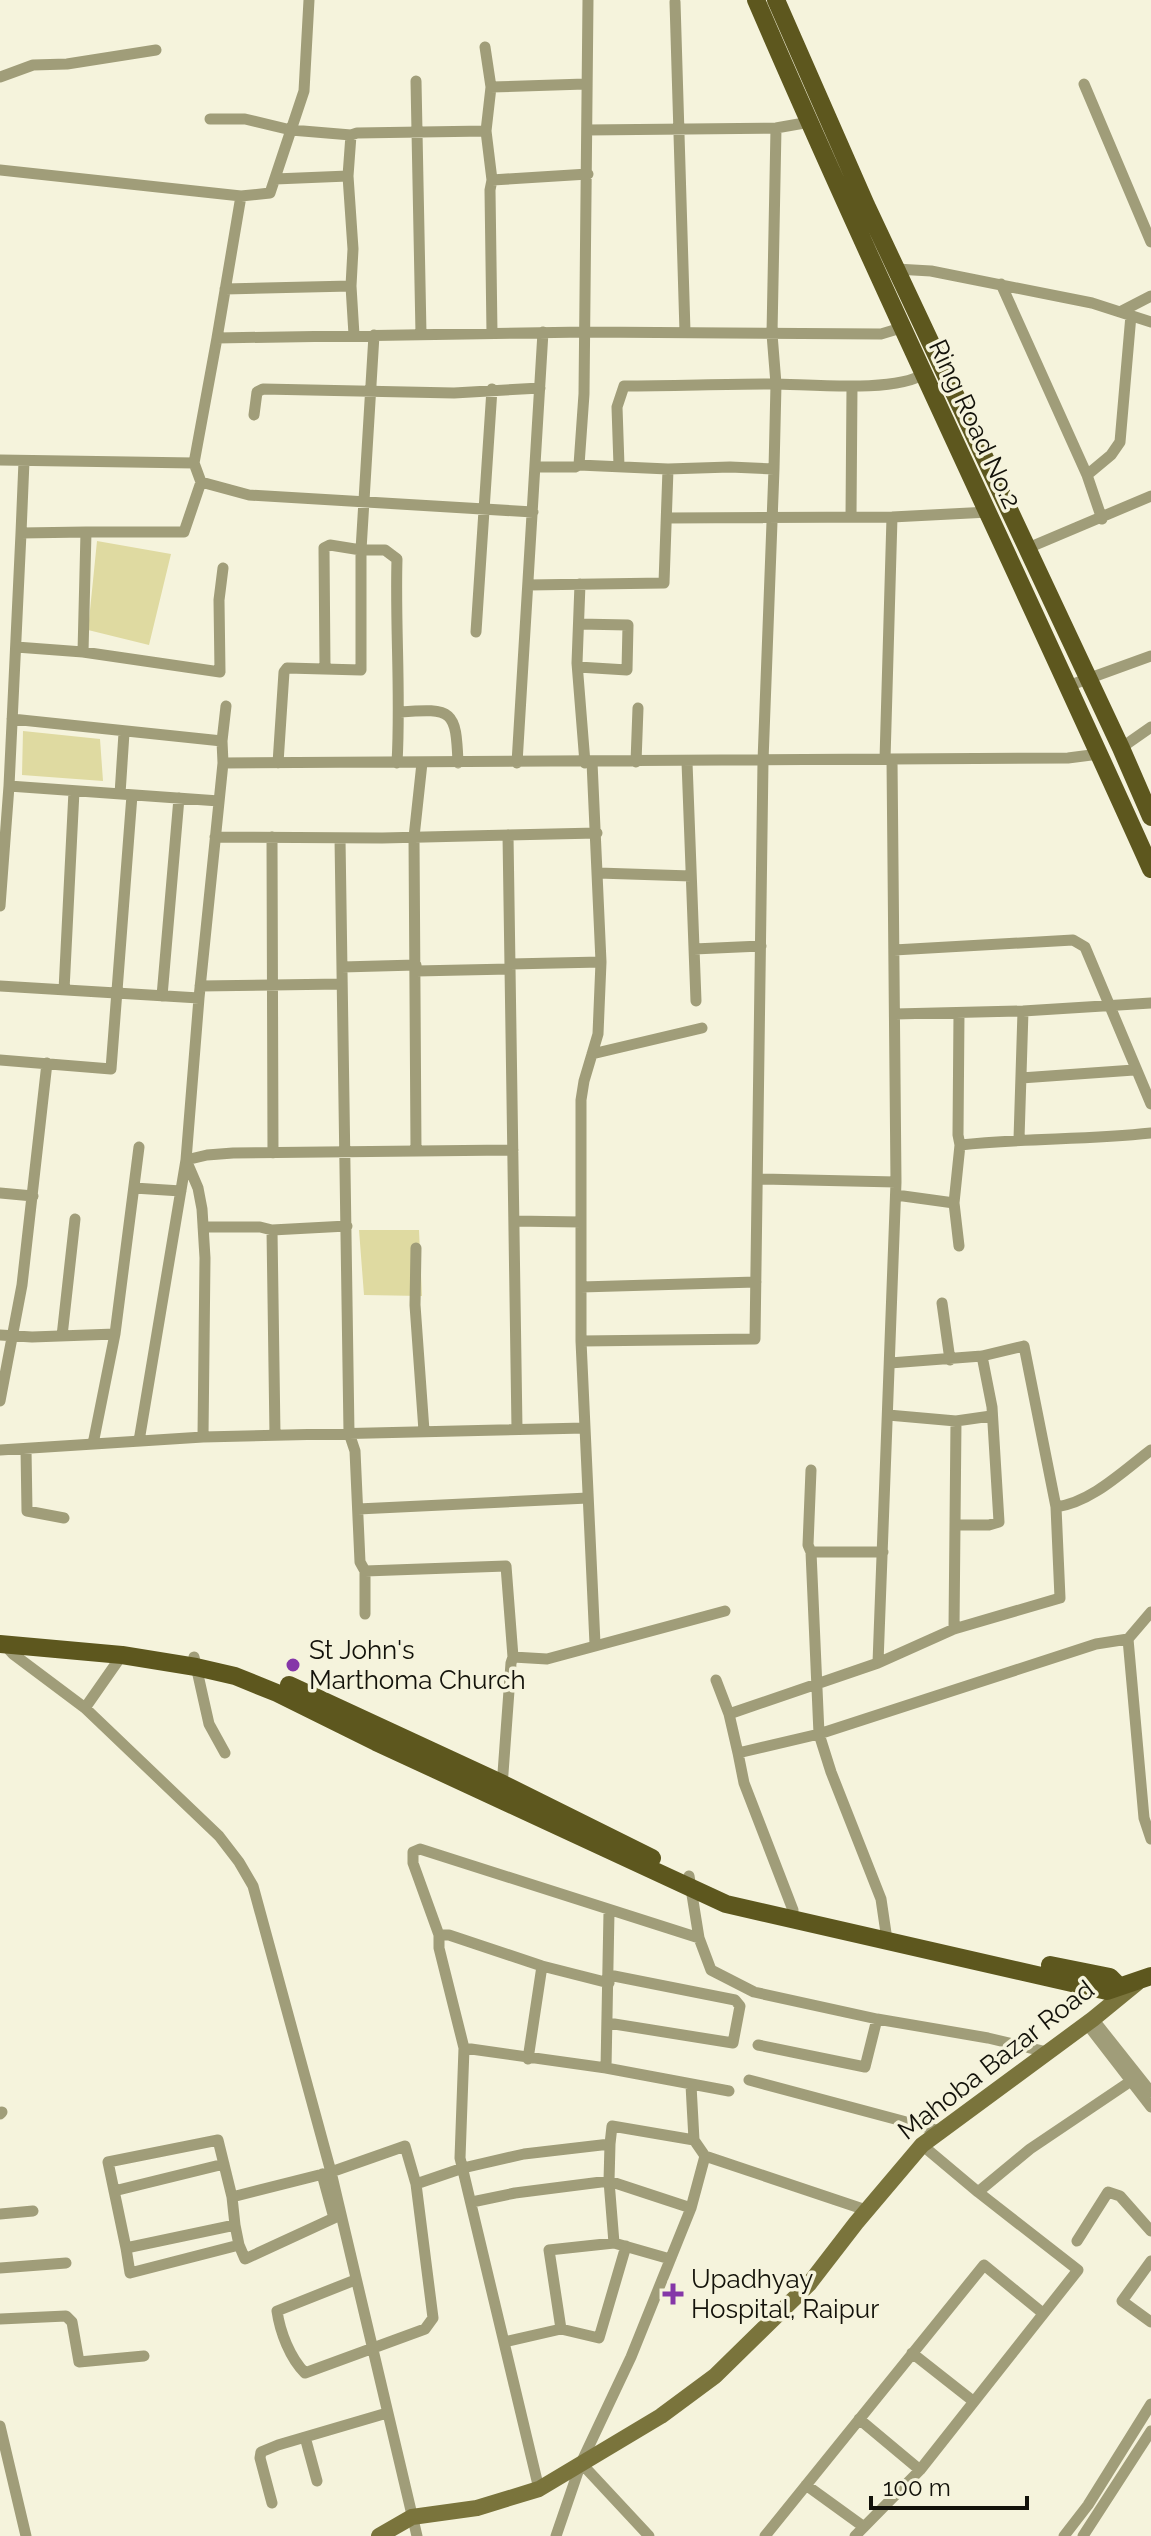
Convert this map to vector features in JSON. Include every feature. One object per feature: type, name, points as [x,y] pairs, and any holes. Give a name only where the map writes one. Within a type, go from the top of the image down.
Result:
[{"type":"main road","name":"Ring Road No.2","points":[[756,0],[901,328],[989,512],[1151,869]]},
{"type":"main road","name":"Ring Road No.2","points":[[776,0],[896,269],[1151,817]]},
{"type":"main road","points":[[1,1640],[195,1662]]},
{"type":"main road","points":[[1,1640],[128,1646],[271,1677],[690,1882],[792,1915],[1107,1991],[1118,1985],[1145,1979]]},
{"type":"main road","points":[[792,1915],[1110,1977],[1118,1985]]},
{"type":"street","points":[[0,170],[241,196],[270,193],[304,91],[309,0]]},
{"type":"street","points":[[579,465],[585,332],[588,0]]},
{"type":"street","points":[[675,2],[685,332]]},
{"type":"street","points":[[485,47],[491,87],[486,131],[492,180],[492,333]]},
{"type":"street","points":[[0,77],[33,65],[67,64],[156,50]]},
{"type":"street","points":[[416,81],[421,334]]},
{"type":"street","points":[[491,87],[585,84]]},
{"type":"street","points":[[1084,84],[1151,242]]},
{"type":"street","points":[[210,119],[245,119],[291,130],[351,135],[486,131]]},
{"type":"street","points":[[587,130],[776,128],[810,122]]},
{"type":"street","points":[[581,1341],[755,1339],[763,761],[776,384],[773,332],[776,128]]},
{"type":"street","points":[[351,135],[348,176],[354,335]]},
{"type":"street","points":[[492,180],[588,174]]},
{"type":"street","points":[[275,179],[348,176]]},
{"type":"street","points":[[21,533],[184,532],[201,482],[194,463],[241,196]]},
{"type":"street","points":[[896,269],[931,271],[1001,284],[1092,303],[1151,322]]},
{"type":"street","points":[[1001,284],[1087,475],[1102,519]]},
{"type":"street","points":[[225,289],[351,286]]},
{"type":"street","points":[[1125,314],[1151,296]]},
{"type":"street","points":[[1087,475],[1111,455],[1120,442],[1125,314]]},
{"type":"street","points":[[217,338],[543,332],[881,334],[901,328]]},
{"type":"street","points":[[517,763],[543,332]]},
{"type":"street","points":[[278,763],[284,672],[287,668],[361,670],[361,550],[374,335]]},
{"type":"street","points":[[619,466],[617,407],[624,386],[852,386],[915,380],[923,374]]},
{"type":"street","points":[[851,517],[852,386]]},
{"type":"street","points":[[254,415],[257,392],[263,389],[454,393],[540,388]]},
{"type":"street","points":[[476,632],[492,389]]},
{"type":"street","points":[[0,460],[194,463]]},
{"type":"street","points":[[0,906],[4,806],[9,786],[24,461]]},
{"type":"street","points":[[535,467],[774,469]]},
{"type":"street","points":[[528,585],[664,583],[668,469]]},
{"type":"street","points":[[201,482],[249,495],[533,512]]},
{"type":"street","points":[[1028,548],[1151,496]]},
{"type":"street","points":[[667,518],[892,517],[989,512]]},
{"type":"street","points":[[878,1663],[896,1189],[894,950],[888,759],[892,517]]},
{"type":"street","points":[[83,652],[86,532]]},
{"type":"street","points":[[325,668],[324,548],[330,545],[385,550],[397,559],[400,712],[397,763]]},
{"type":"street","points":[[16,647],[83,652],[220,672],[219,600],[223,568]]},
{"type":"street","points":[[580,584],[578,667],[597,833],[601,962],[598,1034],[581,1100],[581,1341],[595,1644]]},
{"type":"street","points":[[578,667],[627,670],[628,625],[579,624]]},
{"type":"street","points":[[1068,686],[1151,656]]},
{"type":"street","points":[[139,1441],[186,1160],[226,706]]},
{"type":"street","points":[[636,762],[638,708]]},
{"type":"street","points":[[400,712],[435,710],[452,718],[456,727],[458,763]]},
{"type":"street","points":[[12,719],[222,741]]},
{"type":"street","points":[[1121,748],[1151,727]]},
{"type":"street","points":[[0,1060],[111,1069],[126,794],[124,733]]},
{"type":"street","points":[[223,763],[687,762],[1068,758],[1099,754]]},
{"type":"street","points":[[687,762],[696,1001]]},
{"type":"street","points":[[416,1150],[414,837],[422,763]]},
{"type":"street","points":[[9,786],[219,801]]},
{"type":"street","points":[[64,990],[74,791]]},
{"type":"street","points":[[162,996],[179,798]]},
{"type":"street","points":[[215,837],[597,833]]},
{"type":"street","points":[[508,835],[517,1429]]},
{"type":"street","points":[[272,837],[273,1153]]},
{"type":"street","points":[[340,838],[349,1433],[355,1451],[360,1562],[365,1571],[365,1614]]},
{"type":"street","points":[[598,873],[691,876]]},
{"type":"street","points":[[894,950],[1073,940],[1085,947],[1134,1070],[1151,1104]]},
{"type":"street","points":[[694,949],[761,946]]},
{"type":"street","points":[[342,967],[416,968],[601,962]]},
{"type":"street","points":[[0,986],[162,996],[272,986],[342,984]]},
{"type":"street","points":[[895,1014],[1023,1011],[1151,1003]]},
{"type":"street","points":[[1019,1139],[1023,1011]]},
{"type":"street","points":[[959,1013],[960,1145],[954,1203],[959,1246]]},
{"type":"street","points":[[592,1054],[702,1028]]},
{"type":"street","points":[[0,1401],[6,1335],[22,1285],[47,1063]]},
{"type":"street","points":[[1021,1078],[1134,1070]]},
{"type":"street","points":[[960,1145],[1151,1133]]},
{"type":"street","points":[[93,1444],[115,1334],[139,1147]]},
{"type":"street","points":[[186,1160],[207,1155],[513,1150]]},
{"type":"street","points":[[186,1160],[198,1188],[203,1227],[203,1437]]},
{"type":"street","points":[[758,1179],[896,1189],[954,1203]]},
{"type":"street","points":[[134,1188],[181,1191]]},
{"type":"street","points":[[0,1193],[33,1196]]},
{"type":"street","points":[[62,1336],[75,1219]]},
{"type":"street","points":[[514,1221],[581,1222]]},
{"type":"street","points":[[203,1227],[260,1227],[272,1230],[347,1226]]},
{"type":"street","points":[[272,1230],[275,1435]]},
{"type":"street","points":[[416,1248],[415,1305],[424,1431]]},
{"type":"street","points":[[581,1287],[756,1282]]},
{"type":"street","points":[[942,1303],[950,1360]]},
{"type":"street","points":[[6,1335],[115,1334]]},
{"type":"street","points":[[729,1714],[878,1663],[954,1629],[1060,1598],[1056,1507],[1024,1346],[982,1356],[890,1363]]},
{"type":"street","points":[[955,1525],[999,1522],[992,1407],[982,1356]]},
{"type":"street","points":[[888,1415],[956,1421],[991,1416]]},
{"type":"street","points":[[954,1629],[956,1421]]},
{"type":"street","points":[[0,1450],[203,1437],[585,1428]]},
{"type":"street","points":[[26,1449],[27,1511],[64,1518]]},
{"type":"street","points":[[1056,1507],[1073,1505],[1151,1450]]},
{"type":"street","points":[[811,1470],[808,1545],[811,1552],[819,1734],[881,1899],[886,1933]]},
{"type":"street","points":[[358,1509],[588,1498]]},
{"type":"street","points":[[811,1552],[883,1552]]},
{"type":"street","points":[[365,1571],[506,1566],[513,1657],[502,1792]]},
{"type":"street","points":[[513,1657],[547,1659],[725,1611]]},
{"type":"street","points":[[738,1753],[819,1734],[1096,1644],[1128,1639],[1151,1612]]},
{"type":"street","points":[[1128,1639],[1144,1818],[1151,1839]]},
{"type":"street","points":[[1,1640],[13,1654],[85,1708],[219,1836],[253,1886],[355,2280],[417,2536]]},
{"type":"street","points":[[85,1708],[122,1655]]},
{"type":"street","points":[[195,1662],[209,1724],[225,1753]]},
{"type":"street","points":[[716,1680],[729,1714],[744,1783],[792,1915]]},
{"type":"street","points":[[539,2489],[460,2158],[464,2048],[439,1948],[439,1935],[413,1863],[413,1852],[420,1849],[609,1912],[699,1938]]},
{"type":"street","points":[[690,1882],[699,1938],[711,1970],[754,1992],[1047,2052]]},
{"type":"street","points":[[606,2068],[609,1912]]},
{"type":"street","points":[[439,1935],[449,1935],[542,1966],[735,2000],[740,2006],[733,2043],[608,2023]]},
{"type":"street","points":[[528,2059],[542,1966]]},
{"type":"street","name":"Mahoba Bazar Road","points":[[379,2536],[412,2517],[477,2508],[539,2489],[661,2416],[715,2376],[809,2284],[866,2210],[922,2145],[1145,1979]]},
{"type":"street","points":[[758,2045],[865,2067],[877,2019]]},
{"type":"street","points":[[1090,2022],[1151,2107]]},
{"type":"street","points":[[1090,2022],[1151,2092]]},
{"type":"street","points":[[464,2048],[606,2068],[729,2091]]},
{"type":"street","points":[[749,2080],[940,2131]]},
{"type":"street","points":[[978,2192],[1030,2149],[1131,2081]]},
{"type":"street","points":[[691,2085],[694,2140],[705,2156],[866,2210]]},
{"type":"street","points":[[504,2342],[561,2329],[599,2338],[620,2244],[609,2181],[612,2126],[694,2140]]},
{"type":"street","points":[[239,2245],[130,2273],[108,2162],[218,2140],[232,2197],[239,2245],[245,2259],[334,2218],[327,2173]]},
{"type":"street","points":[[416,2184],[463,2168],[524,2154],[610,2144]]},
{"type":"street","points":[[806,2485],[860,2531],[920,2470],[1078,2270],[922,2145]]},
{"type":"street","points":[[232,2197],[327,2173],[405,2146],[416,2184],[433,2318],[425,2329],[305,2373],[295,2363],[277,2311],[355,2280]]},
{"type":"street","points":[[556,2536],[581,2463],[631,2357],[691,2208],[705,2156]]},
{"type":"street","points":[[114,2191],[224,2164]]},
{"type":"street","points":[[472,2202],[609,2181],[691,2208]]},
{"type":"street","points":[[1077,2241],[1108,2192],[1120,2196],[1151,2231]]},
{"type":"street","points":[[0,2214],[33,2211]]},
{"type":"street","points":[[126,2248],[235,2225]]},
{"type":"street","points":[[561,2329],[549,2250],[620,2244],[670,2259]]},
{"type":"street","points":[[1151,2261],[1122,2301],[1151,2322]]},
{"type":"street","points":[[0,2268],[66,2263]]},
{"type":"street","points":[[765,2536],[984,2265],[1039,2310]]},
{"type":"street","points":[[0,2319],[66,2316],[72,2322],[79,2362],[144,2356]]},
{"type":"street","points":[[912,2353],[973,2401]]},
{"type":"street","points":[[1064,2536],[1088,2505],[1151,2404]]},
{"type":"street","points":[[272,2503],[261,2452],[387,2413]]},
{"type":"street","points":[[859,2419],[920,2470]]},
{"type":"street","points":[[0,2426],[26,2536]]},
{"type":"street","points":[[1083,2536],[1151,2431]]},
{"type":"street","points":[[305,2437],[317,2481]]},
{"type":"street","points":[[581,2463],[649,2536]]},
{"type":"shaded area","points":[[97,541],[171,554],[149,645],[88,630]]},
{"type":"shaded area","points":[[23,731],[100,739],[103,781],[22,775]]},
{"type":"shaded area","points":[[359,1230],[419,1230],[422,1296],[364,1295]]},
{"type":"place","name":"St John's Marthoma Church","points":[[293,1665]]},
{"type":"place","name":"Upadhyay Hospital, Raipur","points":[[673,2294]]}]
